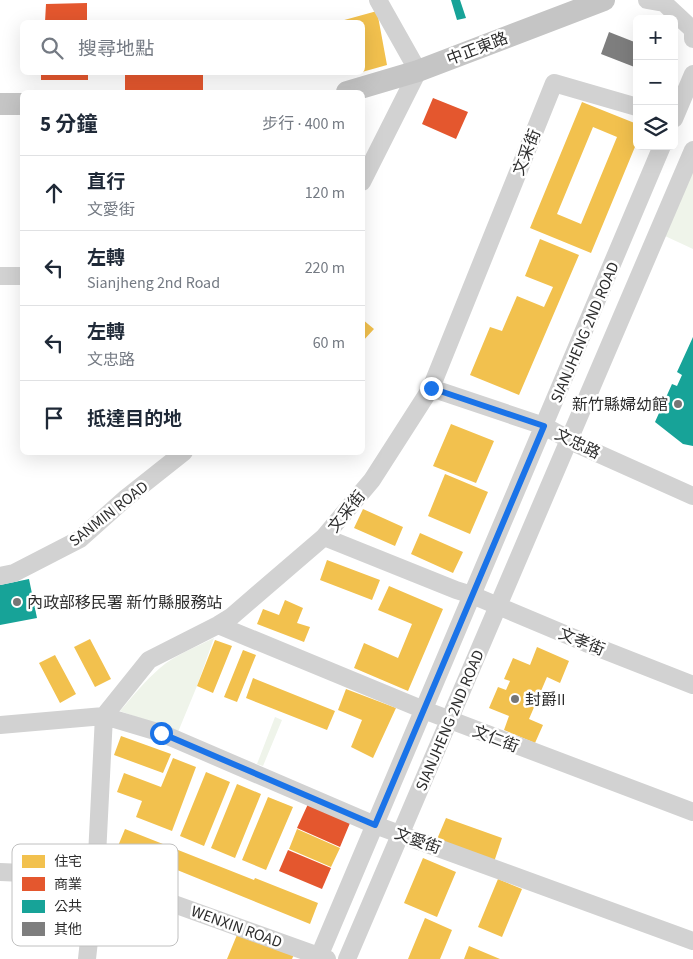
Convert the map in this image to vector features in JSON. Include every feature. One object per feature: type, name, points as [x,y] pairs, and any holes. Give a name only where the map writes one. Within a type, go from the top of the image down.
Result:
[{"type":"main road","name":"中正東路","points":[[354,90],[418,71],[604,0]]},
{"type":"main road","points":[[0,104],[20,104]]},
{"type":"street","points":[[365,176],[418,71],[378,0]]},
{"type":"street","points":[[647,0],[664,3],[692,30],[693,39]]},
{"type":"street","points":[[678,109],[693,70]]},
{"type":"street","name":"文采街","points":[[104,716],[149,660],[231,617],[324,537],[372,480],[431,388],[554,83],[633,105]]},
{"type":"street","name":"SIANJHENG 2ND ROAD","points":[[321,958],[375,825],[660,150]]},
{"type":"street","name":"SIANJHENG 2ND ROAD","points":[[346,959],[693,150]]},
{"type":"street","points":[[0,276],[20,276]]},
{"type":"street","name":"文忠路","points":[[431,388],[544,426],[569,440],[693,496]]},
{"type":"street","name":"SANMIN ROAD","points":[[0,576],[14,573],[80,539],[126,498],[180,455]]},
{"type":"street","name":"文孝街","points":[[324,537],[693,685]]},
{"type":"street","name":"文仁街","points":[[218,625],[449,720],[693,812]]},
{"type":"street","points":[[98,844],[104,716]]},
{"type":"street","name":"文愛街","points":[[0,725],[104,716],[161,733],[375,825],[693,941]]},
{"type":"street","name":"WENXIN ROAD","points":[[178,906],[321,958]]},
{"type":"street","points":[[87,959],[88,946]]},
{"type":"shaded area","points":[[693,169],[693,249],[665,236]]},
{"type":"shaded area","points":[[214,638],[178,732],[120,711],[149,678],[166,663]]},
{"type":"shaded area","points":[[275,717],[282,720],[263,766],[257,764]]},
{"type":"building: 住宅","points":[[377,11],[387,65],[365,71],[365,20],[344,20]]},
{"type":"building: 住宅","points":[[582,102],[633,122],[634,150],[591,253],[530,228]],"holes":[[[593,127],[617,137],[581,224],[557,214]]]},
{"type":"building: 住宅","points":[[540,239],[579,255],[519,395],[470,375],[490,327],[502,331],[517,296],[544,307],[553,287],[525,276]]},
{"type":"building: 住宅","points":[[365,322],[374,329],[365,339]]},
{"type":"building: 住宅","points":[[451,424],[494,441],[476,483],[433,466]]},
{"type":"building: 住宅","points":[[445,474],[488,492],[470,534],[428,516]]},
{"type":"building: 住宅","points":[[363,509],[403,527],[395,546],[354,528]]},
{"type":"building: 住宅","points":[[420,533],[463,552],[453,573],[411,554]]},
{"type":"building: 住宅","points":[[327,560],[380,580],[372,600],[320,580]]},
{"type":"building: 住宅","points":[[389,586],[443,609],[408,691],[354,668],[364,643],[398,658],[412,624],[378,610]]},
{"type":"building: 住宅","points":[[285,600],[303,608],[297,623],[310,627],[304,642],[257,624],[263,609],[279,615]]},
{"type":"building: 住宅","points":[[90,639],[111,679],[95,687],[74,647]]},
{"type":"building: 住宅","points":[[215,640],[232,646],[213,693],[197,686]]},
{"type":"building: 住宅","name":"封爵II","points":[[537,647],[569,661],[560,683],[547,677],[529,719],[543,725],[535,743],[504,730],[509,716],[489,708],[498,687],[506,690],[510,681],[504,679],[513,658],[530,665]]},
{"type":"building: 住宅","points":[[243,650],[256,655],[237,702],[224,697]]},
{"type":"building: 住宅","points":[[55,655],[76,694],[60,703],[39,663]]},
{"type":"building: 住宅","points":[[253,678],[335,711],[327,730],[246,698]]},
{"type":"building: 住宅","points":[[346,689],[396,708],[373,758],[351,747],[362,720],[338,710]]},
{"type":"building: 住宅","points":[[121,736],[171,754],[163,773],[114,755]]},
{"type":"building: 住宅","points":[[173,758],[196,767],[172,831],[136,817],[142,801],[117,792],[124,773],[161,787]]},
{"type":"building: 住宅","points":[[206,772],[230,782],[204,846],[180,836]]},
{"type":"building: 住宅","points":[[237,784],[261,794],[235,858],[211,848]]},
{"type":"building: 住宅","points":[[268,797],[293,807],[266,870],[242,860]]},
{"type":"building: 住宅","points":[[446,818],[502,838],[493,865],[435,844]]},
{"type":"building: 住宅","points":[[125,829],[163,844],[119,844]]},
{"type":"building: 住宅","points":[[297,829],[340,848],[331,867],[289,849]]},
{"type":"building: 住宅","points":[[178,850],[318,903],[310,924],[178,870]]},
{"type":"building: 住宅","points":[[423,858],[456,872],[437,917],[404,903]]},
{"type":"building: 住宅","points":[[498,879],[522,889],[502,937],[478,927]]},
{"type":"building: 住宅","points":[[425,918],[452,930],[440,959],[408,959]]},
{"type":"building: 住宅","points":[[239,930],[296,950],[292,959],[227,959]]},
{"type":"building: 住宅","points":[[469,946],[500,959],[464,959]]},
{"type":"building: 商業","points":[[87,3],[87,20],[45,20],[46,4]]},
{"type":"building: 商業","points":[[41,75],[88,75],[88,80],[41,80]]},
{"type":"building: 商業","points":[[125,75],[203,75],[203,90],[125,90]]},
{"type":"building: 商業","points":[[433,98],[468,112],[456,139],[422,124]]},
{"type":"building: 商業","points":[[308,804],[350,823],[340,847],[297,828]]},
{"type":"building: 商業","points":[[288,850],[331,868],[322,889],[279,871]]},
{"type":"building: 公共","points":[[451,0],[460,0],[466,18],[457,20]]},
{"type":"building: 公共","name":"新竹縣婦幼館","points":[[693,337],[693,446],[683,444],[655,422],[672,384],[677,386],[682,375],[677,372]]},
{"type":"building: 公共","name":"內政部移民署 新竹縣服務站","points":[[29,579],[37,618],[0,625],[0,585]]},
{"type":"building: 其他","points":[[609,32],[633,41],[633,66],[601,54]]},
{"type":"place","name":"新竹縣婦幼館","points":[[678,404]]},
{"type":"place","name":"內政部移民署 新竹縣服務站","points":[[17,602]]},
{"type":"place","name":"封爵II","points":[[515,699]]},
{"type":"route","points":[[161,733],[375,825],[544,426],[431,388]]}]
